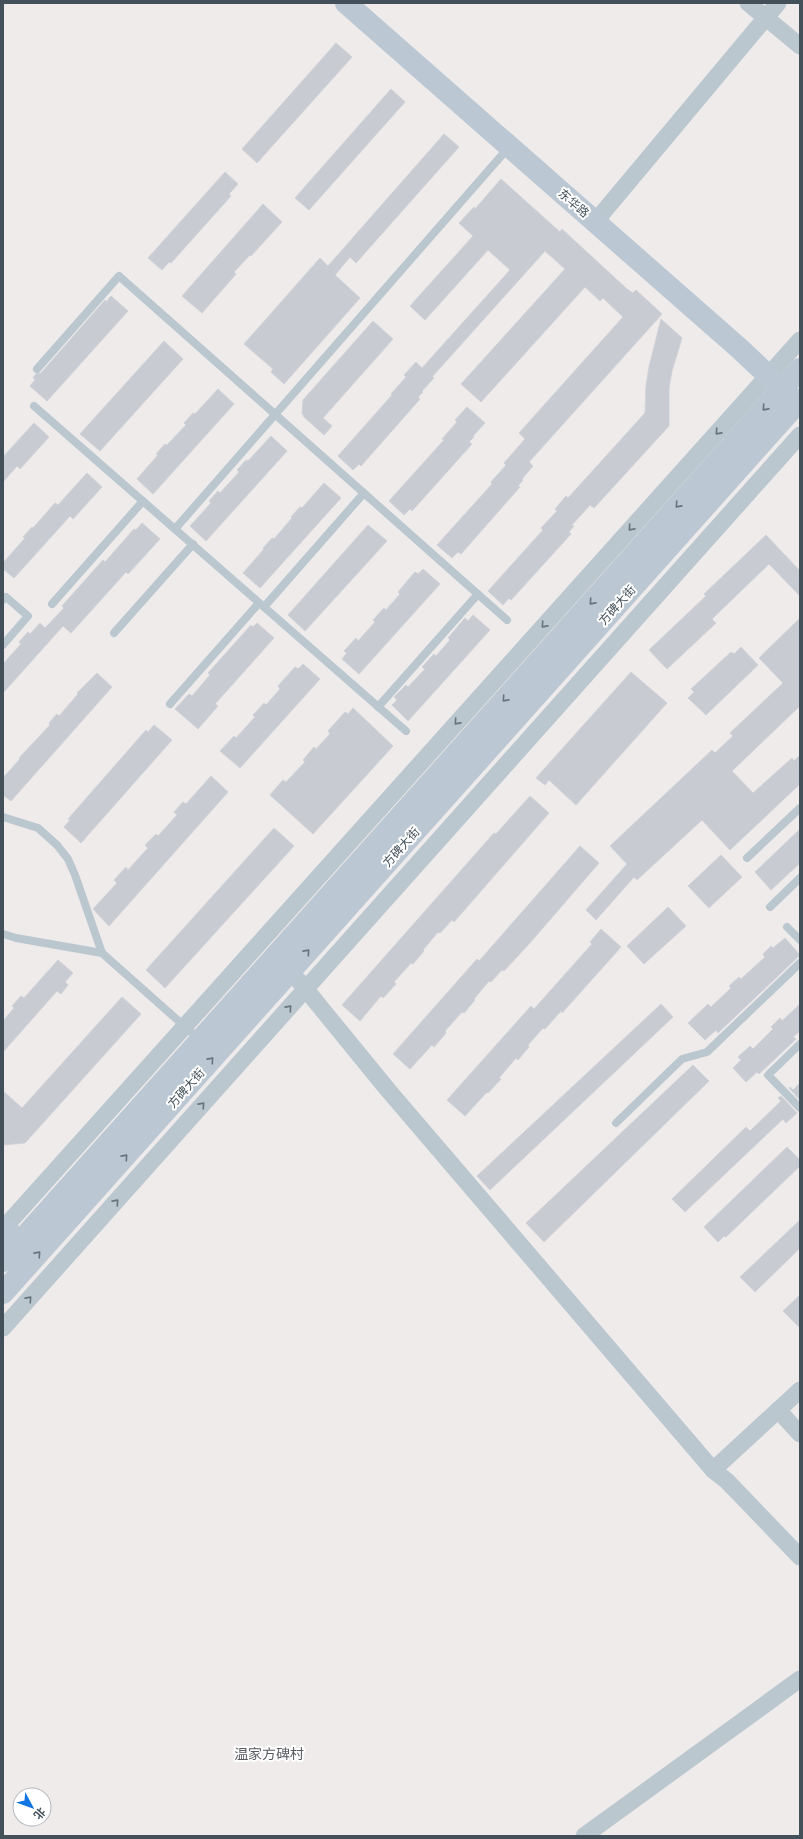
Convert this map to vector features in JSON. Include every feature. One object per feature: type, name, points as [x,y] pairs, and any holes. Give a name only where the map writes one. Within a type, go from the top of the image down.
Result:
[{"type":"main road","name":"东华路","points":[[346,3],[790,395]]},
{"type":"main road","name":"方碑大街","points":[[3,1293],[290,971],[790,395],[800,369]]},
{"type":"main road","name":"方碑大街","points":[[3,1261],[192,1033],[790,395]]},
{"type":"main road","points":[[3,1228],[20,1242]]},
{"type":"street","points":[[748,3],[800,46]]},
{"type":"street","points":[[595,222],[778,3]]},
{"type":"street","points":[[790,395],[800,340]]},
{"type":"street","points":[[3,1328],[800,435]]},
{"type":"street","points":[[290,971],[388,1090],[713,1470],[727,1481],[800,1557]]},
{"type":"street","points":[[3,1228],[192,1033]]},
{"type":"street","points":[[713,1470],[800,1390]]},
{"type":"street","points":[[778,1410],[800,1434]]},
{"type":"street","points":[[584,1836],[800,1679]]},
{"type":"lane","points":[[175,529],[509,147]]},
{"type":"lane","points":[[37,369],[118,276],[507,620]]},
{"type":"lane","points":[[34,406],[406,731]]},
{"type":"lane","points":[[170,704],[364,493]]},
{"type":"lane","points":[[52,604],[143,501]]},
{"type":"lane","points":[[114,633],[192,544]]},
{"type":"lane","points":[[378,707],[478,594]]},
{"type":"lane","points":[[3,600],[6,597],[28,616],[3,645]]},
{"type":"lane","points":[[747,858],[800,808]]},
{"type":"lane","points":[[3,817],[38,828],[64,853],[75,875],[102,953],[192,1033]]},
{"type":"lane","points":[[770,907],[800,878]]},
{"type":"lane","points":[[787,927],[800,940]]},
{"type":"lane","points":[[3,934],[16,938],[102,953]]},
{"type":"lane","points":[[616,1122],[682,1058],[707,1052],[800,963]]},
{"type":"lane","points":[[800,1044],[768,1075],[800,1108]]},
{"type":"building","points":[[336,43],[352,57],[257,163],[242,149]]},
{"type":"building","points":[[391,89],[405,102],[309,210],[295,198]]},
{"type":"building","points":[[444,134],[459,147],[356,263],[350,257],[335,275],[360,298],[284,384],[271,372],[273,369],[244,344],[320,258],[328,266]]},
{"type":"building","points":[[225,172],[238,184],[229,194],[231,196],[171,263],[169,262],[162,270],[148,258]]},
{"type":"building","points":[[501,179],[560,232],[562,229],[627,289],[633,293],[636,290],[662,314],[529,462],[533,466],[522,479],[523,480],[518,486],[520,487],[461,554],[458,552],[452,558],[437,545],[492,484],[491,482],[506,465],[504,463],[525,439],[519,433],[623,317],[603,298],[600,301],[585,287],[481,402],[461,384],[565,269],[545,251],[432,377],[434,378],[418,397],[420,399],[361,466],[359,464],[353,470],[338,456],[392,395],[391,394],[406,377],[404,375],[416,362],[422,368],[510,270],[488,250],[425,320],[410,306],[473,236],[459,223],[474,207],[475,209]]},
{"type":"building","points":[[263,204],[282,222],[234,272],[236,274],[202,313],[182,296]]},
{"type":"building","points":[[111,296],[128,311],[47,401],[30,386],[35,380],[33,378],[36,374],[41,373],[105,300],[106,302]]},
{"type":"building","points":[[661,319],[682,338],[672,371],[669,388],[669,426],[594,508],[590,505],[572,525],[574,526],[569,532],[571,534],[511,600],[509,598],[503,605],[488,591],[543,530],[541,528],[557,511],[555,509],[566,496],[568,498],[645,413],[646,386],[649,367]]},
{"type":"building","points":[[373,321],[393,339],[323,418],[332,426],[324,435],[304,417],[302,413],[303,400]]},
{"type":"building","points":[[164,341],[183,359],[100,451],[80,434]]},
{"type":"building","points":[[218,389],[234,404],[153,494],[137,479],[158,455],[156,454],[165,444],[167,445],[186,425],[184,423],[193,413],[195,414]]},
{"type":"building","points":[[467,407],[485,423],[469,442],[472,444],[412,511],[410,509],[404,515],[389,501],[444,440],[442,439],[457,422],[455,420]]},
{"type":"building","points":[[34,423],[49,437],[20,469],[17,466],[3,482],[3,457]]},
{"type":"building","points":[[271,436],[287,451],[206,541],[190,526],[211,503],[209,501],[218,491],[220,493],[239,472],[237,470],[246,460],[248,461]]},
{"type":"building","points":[[87,473],[102,487],[73,519],[70,516],[14,578],[3,569],[3,563],[25,538],[23,537],[32,527],[33,528],[55,503],[58,505]]},
{"type":"building","points":[[324,483],[341,498],[260,588],[243,573],[272,538],[274,539],[292,518],[291,517],[300,507],[302,508]]},
{"type":"building","points":[[142,523],[160,539],[128,574],[126,572],[71,633],[63,626],[3,693],[3,664],[21,644],[19,642],[28,632],[30,634],[40,623],[45,628],[64,608],[62,606],[103,560],[105,562],[134,529],[136,530]]},
{"type":"building","points":[[368,525],[387,541],[305,631],[288,615]]},
{"type":"building","points":[[766,535],[800,571],[800,596],[769,564],[712,619],[716,623],[667,669],[649,650],[706,596],[704,594]]},
{"type":"building","points":[[423,569],[440,584],[359,674],[342,659],[347,653],[344,651],[356,638],[358,641],[375,622],[373,620],[384,608],[386,610],[400,594],[398,592],[415,572],[418,574]]},
{"type":"building","points":[[473,615],[490,630],[408,721],[392,705],[397,700],[394,697],[406,685],[408,687],[425,669],[422,667],[434,654],[436,656],[450,640],[448,638],[465,618],[468,621]]},
{"type":"building","points":[[800,618],[800,706],[732,771],[753,793],[792,758],[794,761],[800,755],[800,784],[730,850],[702,820],[637,880],[634,877],[596,920],[586,910],[627,864],[610,846],[712,750],[715,753],[733,736],[730,733],[783,683],[759,658]]},
{"type":"building","points":[[257,623],[274,638],[215,704],[218,706],[198,729],[175,709],[189,694],[192,696],[210,675],[208,673],[251,625],[253,627]]},
{"type":"building","points":[[741,647],[758,665],[706,715],[688,698],[694,692],[691,689],[731,652],[734,654]]},
{"type":"building","points":[[303,664],[320,679],[240,768],[220,751],[234,736],[236,738],[255,717],[253,715],[264,703],[266,705],[280,689],[278,686],[295,667],[298,669]]},
{"type":"building","points":[[631,672],[667,703],[576,805],[549,780],[545,785],[536,778]]},
{"type":"building","points":[[97,673],[112,687],[11,801],[3,795],[3,778],[20,759],[19,758],[50,725],[49,723],[57,714],[59,716],[78,694],[77,693]]},
{"type":"building","points":[[353,708],[393,746],[313,834],[270,795],[283,780],[286,782],[305,762],[303,760],[314,747],[316,749],[330,734],[328,731],[345,712],[348,714]]},
{"type":"building","points":[[154,725],[172,740],[81,843],[64,827],[70,820],[68,819],[146,730],[148,732]]},
{"type":"building","points":[[211,776],[228,792],[109,926],[93,909],[117,883],[114,880],[126,867],[128,870],[148,848],[145,845],[156,834],[158,836],[177,815],[174,812],[183,802],[186,804]]},
{"type":"building","points":[[530,796],[549,813],[454,922],[452,920],[440,933],[438,932],[413,964],[411,963],[394,982],[396,984],[383,998],[381,996],[360,1021],[342,1005],[494,833],[496,834]]},
{"type":"building","points":[[274,828],[294,846],[165,988],[146,970]]},
{"type":"building","points":[[800,829],[800,863],[771,890],[755,872]]},
{"type":"building","points":[[580,846],[599,863],[529,944],[504,971],[502,970],[491,982],[489,981],[464,1013],[462,1012],[445,1031],[446,1033],[434,1047],[432,1045],[410,1069],[393,1054],[477,959],[479,961]]},
{"type":"building","points":[[721,855],[742,877],[709,908],[688,886]]},
{"type":"building","points":[[668,907],[686,926],[644,964],[627,946]]},
{"type":"building","points":[[601,929],[621,947],[562,1013],[561,1011],[545,1029],[543,1028],[528,1045],[529,1047],[518,1060],[516,1058],[499,1078],[501,1079],[465,1116],[447,1100],[531,1006],[534,1009],[592,944],[590,942]]},
{"type":"building","points":[[785,938],[800,955],[718,1033],[716,1030],[705,1040],[688,1023],[708,1004],[711,1007],[731,988],[729,986],[739,977],[741,979],[765,957],[763,954],[771,946],[773,948]]},
{"type":"building","points":[[58,960],[73,973],[65,982],[68,985],[61,994],[57,991],[3,1052],[3,1021],[14,1008],[12,1006],[21,996],[24,998]]},
{"type":"building","points":[[122,997],[141,1014],[25,1143],[3,1145],[3,1091],[22,1108]]},
{"type":"building","points":[[661,1004],[673,1017],[490,1190],[477,1176]]},
{"type":"building","points":[[800,1004],[800,1031],[793,1037],[796,1039],[759,1074],[757,1072],[746,1082],[733,1068],[741,1060],[738,1057],[750,1046],[753,1049],[773,1029],[771,1027],[780,1018],[782,1021]]},
{"type":"building","points":[[693,1065],[709,1081],[544,1242],[526,1223]]},
{"type":"building","points":[[800,1083],[800,1100],[789,1088],[790,1087],[793,1090]]},
{"type":"building","points":[[781,1096],[797,1113],[786,1123],[783,1119],[685,1212],[672,1199],[746,1127],[750,1131],[781,1101],[778,1098]]},
{"type":"building","points":[[787,1147],[800,1160],[800,1166],[726,1237],[724,1236],[718,1242],[704,1227]]},
{"type":"building","points":[[800,1220],[800,1248],[755,1292],[740,1277]]},
{"type":"building","points":[[800,1295],[800,1328],[783,1311]]},
{"type":"district","name":"温家方碑村","points":[[269,1754]]}]
